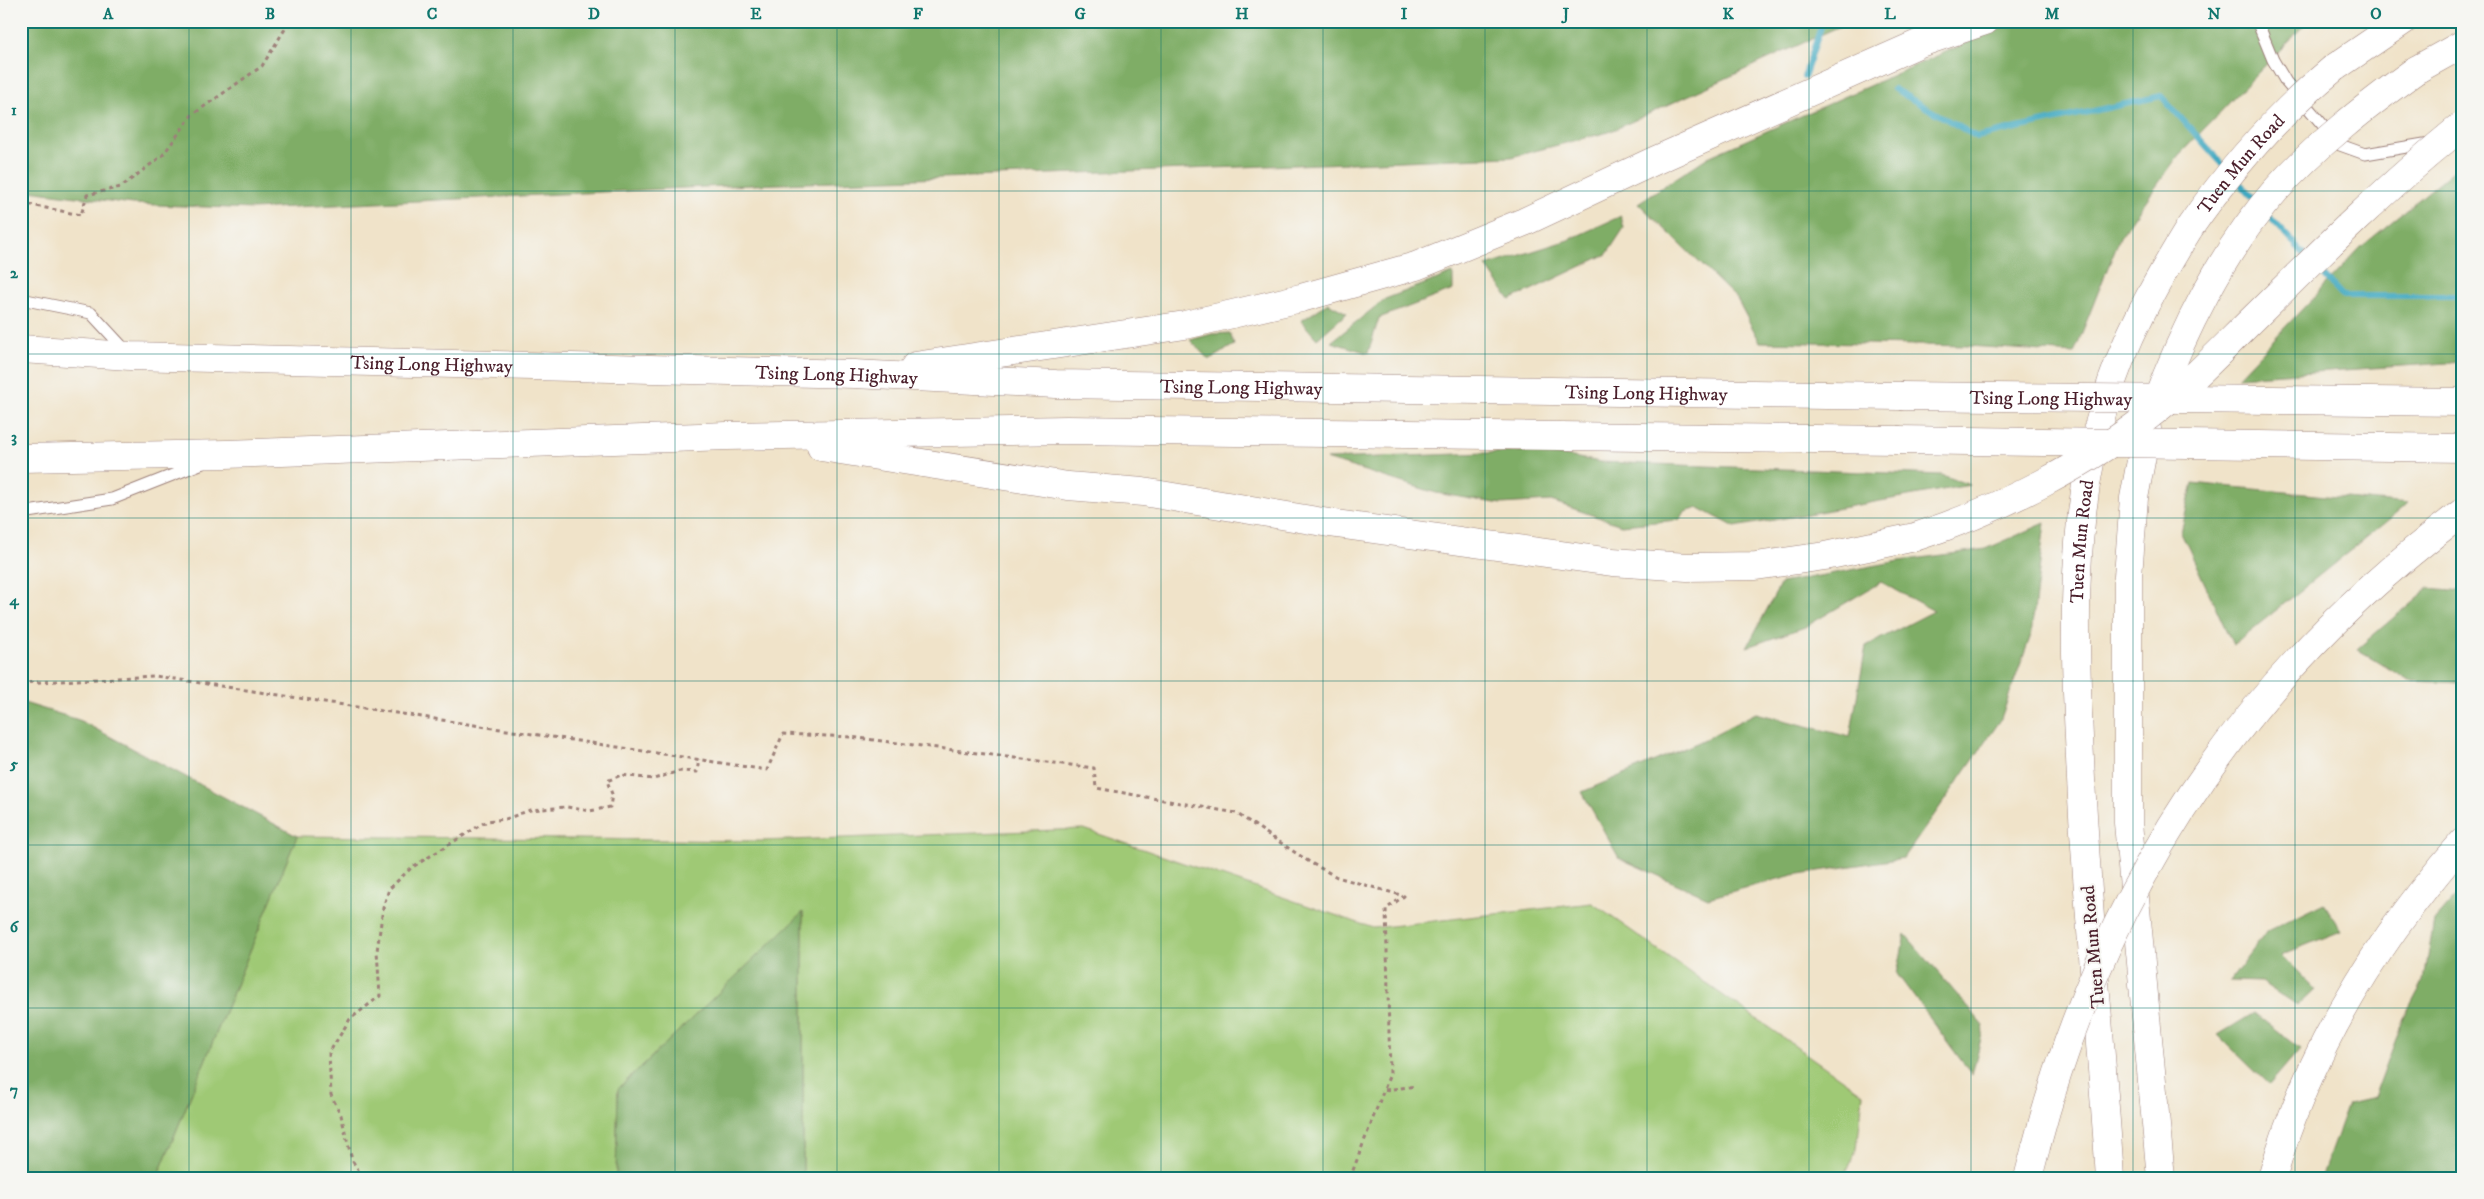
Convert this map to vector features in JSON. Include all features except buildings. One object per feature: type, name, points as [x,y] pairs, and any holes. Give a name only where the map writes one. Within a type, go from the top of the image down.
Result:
[{"type":"highway","points":[[854,374],[1185,324],[1301,298],[1416,266],[1524,222],[1654,161],[1920,43],[1985,21]]},
{"type":"highway","name":"Tuen Mun Road","points":[[2110,1178],[2085,864],[2076,688],[2076,572],[2086,483],[2098,427],[2105,400],[2133,328],[2160,275],[2190,227],[2228,175],[2252,147],[2307,91],[2334,68],[2403,21]]},
{"type":"highway","points":[[2161,1178],[2128,823],[2128,576],[2134,498],[2147,429],[2155,404],[2195,315],[2226,260],[2275,192],[2333,134],[2416,70],[2463,44]]},
{"type":"highway","points":[[728,436],[812,446],[1068,486],[1143,492],[1329,522],[1612,562],[1687,567],[1756,566],[1834,554],[1914,537],[1937,529],[2028,490],[2100,450],[2161,406],[2371,204],[2416,163],[2463,125]]},
{"type":"highway","name":"Tsing Long Highway","points":[[28,351],[130,356],[854,374],[1056,384],[2463,402]]},
{"type":"highway","points":[[23,458],[226,454],[728,436],[1067,430],[2463,448]]},
{"type":"highway","points":[[2028,1178],[2058,1069],[2104,953],[2145,871],[2173,822],[2204,776],[2274,684],[2314,641],[2388,572],[2463,512]]},
{"type":"highway","points":[[2272,1178],[2293,1111],[2310,1073],[2356,984],[2417,895],[2463,842]]},
{"type":"lane","points":[[2257,21],[2273,60],[2286,82],[2340,145],[2365,154],[2384,152],[2434,142],[2463,132]]},
{"type":"lane","points":[[21,299],[92,313],[130,356]]},
{"type":"lane","points":[[21,513],[112,499],[226,454]]},
{"type":"path","points":[[21,203],[81,216],[87,195],[121,187],[163,154],[192,115],[262,66],[290,21]]},
{"type":"path","points":[[21,683],[155,676],[767,770],[783,734],[851,737],[1094,768],[1096,788],[1236,813],[1311,864],[1337,877],[1404,896],[1386,908],[1390,1074],[1350,1178]]},
{"type":"path","points":[[363,1178],[352,1160],[341,1115],[330,1095],[329,1053],[350,1019],[380,996],[377,951],[383,908],[389,889],[410,868],[487,821],[506,819],[530,810],[567,807],[590,811],[610,807],[612,794],[607,781],[621,775],[654,779],[679,771],[697,772],[699,759]]},
{"type":"path","points":[[1385,1090],[1416,1086]]},
{"type":"green space","points":[[21,21],[1851,21],[1609,132],[1511,157],[726,186],[253,209],[133,204],[21,190]]},
{"type":"green space","points":[[2016,21],[2308,21],[2178,156],[2120,237],[2074,353],[1968,346],[1760,342],[1737,299],[1638,203],[1708,157]]},
{"type":"green space","points":[[2463,163],[2463,362],[2238,377],[2361,247]]},
{"type":"green space","points":[[1621,216],[1624,228],[1607,254],[1510,300],[1486,266],[1568,240]]},
{"type":"green space","points":[[1453,273],[1453,290],[1379,318],[1368,353],[1331,342],[1385,299]]},
{"type":"green space","points":[[1328,303],[1347,313],[1317,339],[1301,321]]},
{"type":"green space","points":[[1230,333],[1234,345],[1209,360],[1190,340],[1212,334]]},
{"type":"green space","points":[[1538,451],[1601,462],[1942,475],[1970,485],[1735,527],[1699,508],[1685,512],[1679,520],[1621,525],[1551,501],[1501,504],[1436,493],[1326,459]]},
{"type":"green space","points":[[2193,483],[2408,504],[2233,645],[2181,532]]},
{"type":"green space","points":[[2045,523],[2031,635],[2000,721],[1904,858],[1793,875],[1708,898],[1619,858],[1582,792],[1699,742],[1756,713],[1850,737],[1866,646],[1934,611],[1881,582],[1805,627],[1747,647],[1781,583],[1899,561],[1986,549]]},
{"type":"green space","points":[[2428,588],[2463,591],[2463,683],[2409,681],[2357,649]]},
{"type":"green space","points":[[21,702],[79,720],[297,836],[157,1178],[21,1178]]},
{"type":"green space","points":[[1084,829],[1373,928],[1592,903],[1863,1094],[1857,1149],[1844,1178],[803,1178],[803,913],[618,1089],[616,1178],[157,1178],[297,836],[762,841]]},
{"type":"green space","points":[[2463,888],[2463,1178],[2321,1178],[2348,1104],[2374,1098],[2403,1020],[2424,980],[2434,921]]},
{"type":"green space","points":[[2324,903],[2341,931],[2281,955],[2315,989],[2297,1006],[2261,982],[2230,981],[2267,931]]},
{"type":"green space","points":[[803,912],[803,1178],[616,1178],[618,1089]]},
{"type":"green space","points":[[1905,934],[1984,1026],[1972,1075],[1897,974]]},
{"type":"green space","points":[[2254,1013],[2300,1049],[2269,1085],[2218,1035]]},
{"type":"waterway","points":[[1804,77],[1823,21]]},
{"type":"waterway","points":[[1894,89],[1977,137],[2161,96],[2226,168]]},
{"type":"waterway","points":[[2234,177],[2258,203]]},
{"type":"waterway","points":[[2266,213],[2307,257]]},
{"type":"waterway","points":[[2315,266],[2343,296],[2463,296]]}]
